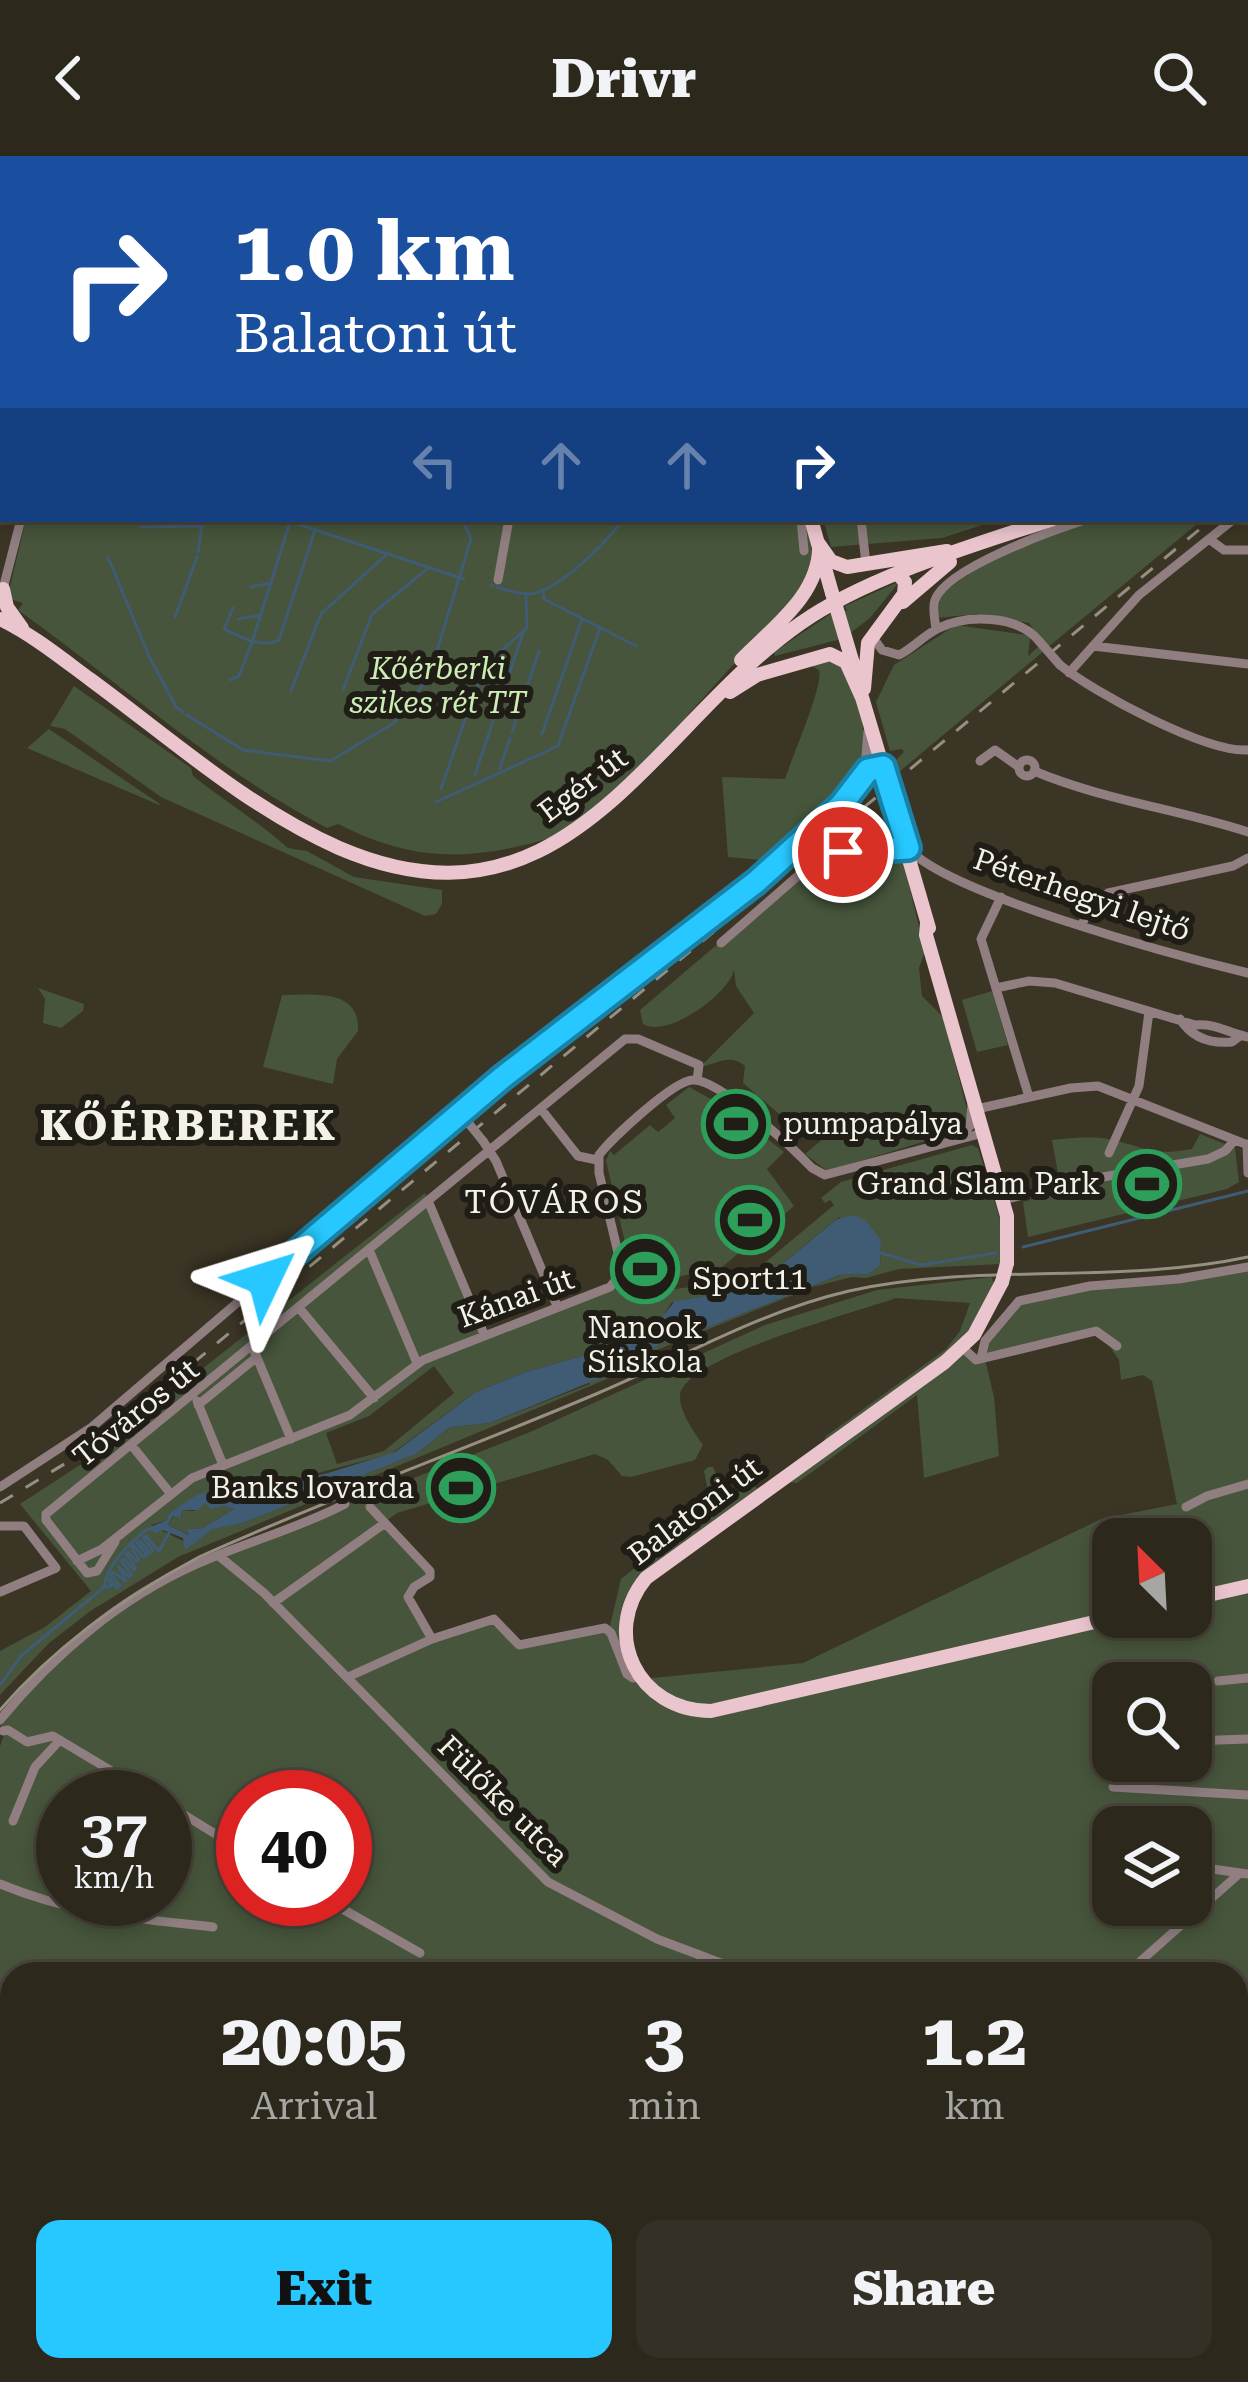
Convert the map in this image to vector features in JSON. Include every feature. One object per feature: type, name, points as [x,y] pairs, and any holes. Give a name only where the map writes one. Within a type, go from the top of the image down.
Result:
[{"type":"main road","name":"Balatoni út","points":[[639,1676],[628,1652],[625,1626],[632,1598],[646,1578],[962,1348],[986,1317],[1007,1263],[1010,1232],[1002,1199],[926,935],[908,848],[892,801],[874,772],[877,748],[832,592],[811,548],[811,522]]},
{"type":"main road","name":"Egér út","points":[[0,619],[25,632],[238,789],[302,830],[360,856],[417,869],[463,870],[497,864],[561,840],[616,801],[773,643],[830,604],[898,574],[1045,522]]},
{"type":"main road","points":[[811,548],[838,566],[976,547]]},
{"type":"main road","points":[[890,612],[934,573],[976,547]]},
{"type":"main road","points":[[703,711],[720,684],[812,584],[819,566],[811,548]]},
{"type":"main road","points":[[865,708],[872,636],[906,589],[898,574]]},
{"type":"main road","points":[[0,636],[25,632],[1,595]]},
{"type":"main road","points":[[773,643],[774,659],[787,664]]},
{"type":"main road","points":[[703,711],[750,678],[820,655],[839,657],[850,670],[865,708]]},
{"type":"main road","points":[[1212,1594],[1248,1586]]},
{"type":"main road","points":[[639,1676],[667,1702],[688,1710],[711,1711],[1092,1623]]},
{"type":"street","points":[[1,595],[21,522]]},
{"type":"street","points":[[498,580],[508,522]]},
{"type":"street","points":[[802,522],[811,548]]},
{"type":"street","points":[[861,522],[866,564]]},
{"type":"street","points":[[936,628],[935,598],[951,583],[1025,540],[1079,522]]},
{"type":"street","points":[[1070,673],[1139,595],[1230,522]]},
{"type":"street","points":[[1209,539],[1224,550],[1248,550]]},
{"type":"street","points":[[874,651],[899,656],[936,628],[981,619],[1019,626],[1070,673],[1216,747],[1248,750]]},
{"type":"street","points":[[1093,646],[1248,664]]},
{"type":"street","points":[[0,1487],[104,1418],[463,1116],[746,891],[874,772],[865,708]]},
{"type":"street","points":[[980,761],[995,750],[1019,767],[1029,760],[1034,771],[1111,798],[1248,832]]},
{"type":"street","points":[[721,944],[816,860],[843,852],[908,848]]},
{"type":"street","name":"Péterhegyi lejtő","points":[[908,848],[937,870],[1001,896],[1248,973]]},
{"type":"street","points":[[1082,924],[1092,905],[1108,893],[1233,866],[1248,858]]},
{"type":"street","points":[[915,876],[937,870]]},
{"type":"street","points":[[1001,896],[981,939],[1029,1097]]},
{"type":"street","points":[[996,988],[1029,981],[1055,982],[1195,1025],[1219,1025],[1244,1036]]},
{"type":"street","points":[[1109,1153],[1135,1100],[1149,1012]]},
{"type":"street","points":[[1180,1019],[1189,1031],[1209,1041],[1232,1042],[1244,1036]]},
{"type":"street","name":"Tóváros út","points":[[77,1561],[46,1514],[196,1401],[300,1309],[630,1037],[699,1065],[697,1080]]},
{"type":"street","points":[[541,1109],[580,1158],[597,1160],[610,1142],[677,1086],[697,1080],[750,1113],[821,1174],[836,1174],[983,1133]]},
{"type":"street","points":[[952,1142],[970,1126],[976,1106],[1098,1086],[1247,1144],[1248,1173]]},
{"type":"street","points":[[463,1116],[491,1151],[557,1306]]},
{"type":"street","points":[[1085,1180],[1208,1159],[1234,1141]]},
{"type":"street","name":"Kánai út","points":[[118,1536],[93,1573],[87,1573],[77,1561],[118,1536],[170,1493],[223,1466],[350,1415],[417,1363],[604,1291],[620,1275],[620,1261],[597,1160]]},
{"type":"street","points":[[1002,1199],[1049,1189]]},
{"type":"street","points":[[429,1203],[484,1334]]},
{"type":"street","points":[[370,1252],[417,1363]]},
{"type":"street","points":[[981,1358],[985,1341],[1019,1300],[1090,1286],[1248,1268]]},
{"type":"street","points":[[300,1309],[374,1399]]},
{"type":"street","points":[[962,1348],[970,1357],[981,1358],[1096,1331],[1117,1346]]},
{"type":"street","points":[[255,1352],[291,1438]]},
{"type":"street","points":[[196,1401],[223,1466]]},
{"type":"street","points":[[133,1447],[170,1493]]},
{"type":"street","points":[[1186,1508],[1207,1496],[1248,1484]]},
{"type":"street","points":[[1,1744],[1,1725],[61,1654],[103,1619],[159,1583],[345,1504]]},
{"type":"street","points":[[370,1507],[431,1573],[408,1597],[431,1639]]},
{"type":"street","points":[[273,1603],[385,1523]]},
{"type":"street","points":[[0,1526],[20,1525],[32,1533],[56,1568],[0,1592]]},
{"type":"street","name":"Fülőke utca","points":[[219,1556],[348,1677],[548,1882],[657,1940],[717,1962]]},
{"type":"street","points":[[348,1677],[488,1619],[519,1645],[605,1628],[627,1674],[639,1676]]},
{"type":"street","points":[[1218,1681],[1248,1678]]},
{"type":"street","points":[[1,1725],[27,1742],[45,1734],[60,1740],[110,1770]]},
{"type":"street","points":[[1212,1741],[1248,1739]]},
{"type":"street","points":[[13,1821],[34,1767],[60,1740]]},
{"type":"street","points":[[1113,1787],[1248,1795]]},
{"type":"street","points":[[1212,1869],[1244,1874]]},
{"type":"street","points":[[1140,1962],[1244,1874]]},
{"type":"street","points":[[0,1884],[101,1916],[213,1927]]},
{"type":"street","points":[[372,1926],[419,1953]]},
{"type":"green space","name":"Kőérberki szikes rét TT","points":[[25,522],[806,522],[812,554],[807,580],[790,607],[617,790],[590,813],[540,841],[462,854],[414,851],[338,824],[327,828],[286,805],[207,753],[18,610],[23,603],[13,600],[9,591]]},
{"type":"green space","points":[[824,522],[992,522],[942,538],[831,547]]},
{"type":"green space","points":[[1094,522],[1199,522],[1047,648],[1029,623],[976,614],[937,618],[941,595],[959,581],[1038,540]]},
{"type":"green space","points":[[900,581],[870,618],[849,634],[842,611],[847,611],[845,606]]},
{"type":"green space","points":[[832,613],[841,639],[775,656],[774,652]]},
{"type":"green space","points":[[956,625],[1027,635],[1028,656],[1039,646],[1045,650],[893,777],[889,767],[904,752],[890,751],[876,702],[894,665]]},
{"type":"green space","points":[[832,657],[851,684],[864,734],[857,779],[832,812],[774,861],[728,857],[722,777],[785,779],[817,690],[819,670],[812,666]]},
{"type":"green space","points":[[74,686],[191,768],[193,776],[288,848],[307,851],[354,877],[442,890],[436,914],[425,916],[161,797],[65,729],[50,726]]},
{"type":"green space","points":[[49,729],[160,804],[27,748]]},
{"type":"green space","points":[[901,852],[925,952],[919,968],[922,996],[944,1018],[968,1114],[959,1131],[827,1171],[805,1154],[837,1127],[813,1120],[813,1136],[808,1139],[743,1083],[745,1066],[739,1062],[700,1067],[754,1013],[736,986],[734,970],[721,991],[681,1020],[654,1027],[643,1024],[640,1010],[808,867],[841,854]]},
{"type":"green space","points":[[38,988],[84,1004],[83,1011],[61,1028],[43,1023],[45,999]]},
{"type":"green space","points":[[992,991],[1008,1045],[977,1052],[962,1000]]},
{"type":"green space","points":[[282,995],[333,997],[351,1007],[357,1017],[358,1031],[337,1059],[333,1084],[263,1067]]},
{"type":"green space","points":[[689,1087],[731,1110],[784,1152],[767,1169],[794,1206],[721,1268],[643,1284],[645,1293],[744,1280],[834,1205],[821,1198],[841,1182],[972,1145],[978,1148],[1003,1229],[1002,1264],[899,1269],[852,1277],[813,1287],[652,1352],[633,1368],[178,1557],[89,1612],[48,1644],[0,1695],[0,1651],[45,1627],[91,1591],[20,1504],[83,1463],[425,1193],[484,1333],[615,1283],[635,1285],[606,1161],[610,1151],[614,1155],[650,1125],[658,1132],[675,1118],[666,1105]],"holes":[[[839,1217],[881,1240],[880,1265],[869,1274],[841,1275],[664,1341],[595,1379],[596,1371],[587,1373],[584,1379],[590,1384],[490,1423],[450,1427],[416,1454],[243,1523],[215,1528],[197,1540],[183,1541],[151,1525],[167,1520],[196,1495],[244,1492],[391,1454],[476,1392],[523,1373],[645,1338],[671,1303],[752,1289]],[[434,1366],[454,1393],[384,1451],[337,1464],[326,1433],[369,1416]]]},
{"type":"green space","name":"Grand Slam Park","points":[[1200,1134],[1235,1148],[1239,1182],[1227,1189],[1028,1237],[1023,1202],[1061,1190],[1052,1140],[1098,1138],[1168,1152],[1192,1149]]},
{"type":"green space","points":[[1248,1264],[1248,1962],[0,1962],[0,1746],[4,1735],[0,1724],[61,1654],[148,1590],[290,1527],[530,1432],[765,1325],[877,1290],[992,1277],[997,1295],[963,1347],[976,1360],[1015,1303]],"holes":[[[896,1298],[970,1303],[960,1331],[946,1349],[826,1436],[818,1452],[779,1481],[797,1483],[917,1395],[924,1478],[999,1456],[985,1359],[1101,1334],[1119,1360],[1121,1380],[1143,1375],[1152,1381],[1177,1504],[1106,1518],[1212,1518],[1212,1638],[1092,1638],[1092,1523],[803,1663],[642,1679],[625,1606],[641,1577],[759,1491],[752,1482],[727,1497],[713,1467],[708,1467],[704,1471],[711,1507],[621,1579],[609,1630],[514,1643],[489,1619],[432,1639],[410,1591],[430,1571],[385,1522],[397,1513],[595,1454],[622,1476],[631,1477],[695,1460],[703,1445],[680,1395],[689,1380],[711,1366],[813,1324]]]},
{"type":"green space","points":[[205,1503],[211,1508],[234,1509],[203,1528],[188,1529],[190,1535],[168,1525],[174,1516],[181,1518],[182,1510],[194,1511]]},
{"type":"water","points":[[854,1215],[866,1221],[881,1240],[880,1265],[869,1274],[840,1275],[668,1339],[620,1370],[490,1423],[450,1427],[416,1454],[243,1523],[213,1529],[185,1550],[183,1538],[163,1530],[154,1533],[150,1527],[167,1520],[196,1495],[214,1490],[244,1492],[395,1452],[476,1392],[523,1373],[645,1338],[675,1301],[752,1289],[837,1219]],"holes":[[[205,1503],[211,1509],[234,1509],[203,1528],[187,1529],[189,1535],[168,1525],[173,1516],[181,1518],[182,1510],[199,1510]]]},
{"type":"waterway","points":[[198,552],[203,522]]},
{"type":"waterway","points":[[253,639],[290,522]]},
{"type":"waterway","points":[[291,522],[464,579]]},
{"type":"waterway","points":[[187,715],[243,750],[330,761],[394,723],[429,677],[471,539],[463,522]]},
{"type":"waterway","points":[[497,587],[526,594],[546,589],[584,562],[621,522]]},
{"type":"waterway","points":[[141,527],[203,526]]},
{"type":"waterway","points":[[233,608],[224,629],[258,643],[279,640],[315,530]]},
{"type":"waterway","points":[[291,691],[321,614],[386,555]]},
{"type":"waterway","points":[[108,557],[149,656],[183,712]]},
{"type":"waterway","points":[[175,617],[197,557]]},
{"type":"waterway","points":[[343,690],[372,614],[427,569]]},
{"type":"waterway","points":[[251,587],[271,583]]},
{"type":"waterway","points":[[543,590],[544,599],[636,646]]},
{"type":"waterway","points":[[474,695],[486,664],[527,628],[526,597]]},
{"type":"waterway","points":[[239,619],[261,615]]},
{"type":"waterway","points":[[542,734],[582,619]]},
{"type":"waterway","points":[[436,802],[558,746],[600,628]]},
{"type":"waterway","points":[[495,716],[523,633]]},
{"type":"waterway","points":[[230,680],[239,676],[252,642]]},
{"type":"waterway","points":[[512,732],[539,651]]},
{"type":"waterway","points":[[460,685],[482,668]]},
{"type":"waterway","points":[[441,789],[471,702]]},
{"type":"waterway","points":[[475,774],[493,722]]},
{"type":"waterway","points":[[500,768],[510,738]]},
{"type":"waterway","points":[[1023,1247],[1248,1191]]},
{"type":"waterway","points":[[881,1253],[921,1265],[996,1253]]},
{"type":"waterway","points":[[0,1685],[21,1656],[104,1587],[109,1570],[126,1548],[147,1529],[156,1529]]},
{"type":"waterway","points":[[106,1587],[111,1586],[109,1579],[120,1586],[113,1572],[126,1581],[119,1567],[132,1575],[121,1561],[136,1568],[126,1554],[139,1559],[133,1545],[143,1557],[147,1555],[140,1541],[150,1553],[153,1550],[146,1536],[159,1551],[170,1531]]},
{"type":"tram line","points":[[0,1710],[92,1624],[199,1557],[596,1394],[783,1311],[898,1282],[1149,1270],[1248,1257]]},
{"type":"railway","points":[[0,1503],[66,1463],[134,1412],[1208,522]]},
{"type":"place","name":"pumpapálya","points":[[736,1124]]},
{"type":"place","name":"Grand Slam Park","points":[[1147,1184]]},
{"type":"place","name":"Sport11","points":[[750,1220]]},
{"type":"place","name":"Nanook Síiskola","points":[[645,1269]]},
{"type":"place","name":"Banks lovarda","points":[[461,1488]]},
{"type":"district","name":"KŐÉRBEREK","points":[[189,1125]]},
{"type":"district","name":"TÓVÁROS","points":[[555,1201]]},
{"type":"route","points":[[265,1279],[503,1077],[736,899],[842,804],[868,770],[883,767],[908,848],[843,852]]}]
